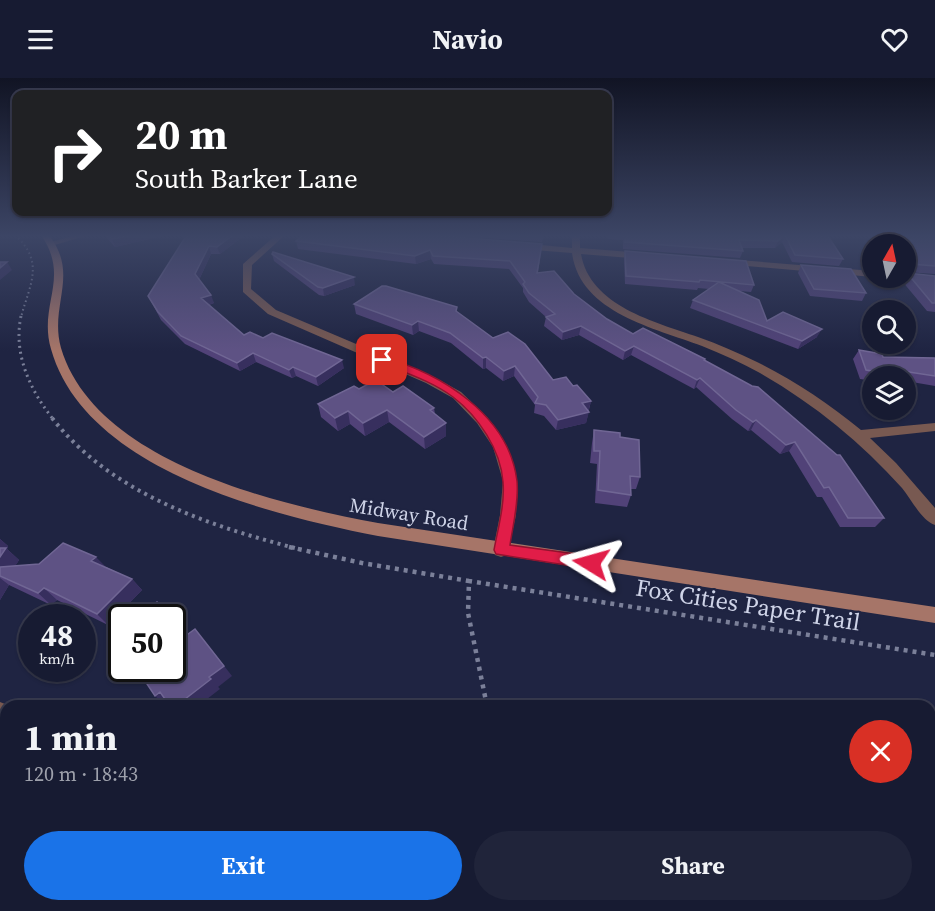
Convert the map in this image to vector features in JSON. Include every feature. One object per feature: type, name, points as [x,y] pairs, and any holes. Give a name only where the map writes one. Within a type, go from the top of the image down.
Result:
[{"type":"main road","name":"Midway Road","points":[[59,274],[52,316],[53,334],[58,356],[69,379],[105,422],[134,446],[216,486],[255,501],[357,527],[935,615]]},
{"type":"street","points":[[247,274],[246,290],[272,312],[430,380],[457,395],[474,411],[500,447],[510,481],[508,515],[501,550]]},
{"type":"street","points":[[581,274],[584,280],[607,301],[634,315],[724,351],[765,371],[816,403],[860,435],[918,496],[935,519]]},
{"type":"street","points":[[860,435],[935,427]]},
{"type":"path","name":"Fox Cities Paper Trail","points":[[487,700],[485,680],[466,611],[469,581],[935,655]]},
{"type":"building","points":[[162,274],[195,274],[211,295],[201,298],[244,335],[250,332],[263,338],[272,333],[342,360],[316,377],[293,367],[289,370],[253,353],[237,363],[181,336],[158,312],[148,296]]},
{"type":"building","points":[[300,274],[344,274],[354,277],[323,288]]},
{"type":"building","points":[[519,274],[556,274],[574,294],[607,319],[633,334],[643,328],[752,386],[758,387],[837,455],[840,455],[884,518],[848,518],[829,487],[824,488],[795,442],[786,445],[756,420],[753,422],[736,410],[700,378],[697,380],[634,346],[625,351],[581,326],[563,332],[546,317],[555,314],[529,293],[523,284],[525,282]]},
{"type":"building","points":[[626,274],[750,274],[754,285],[700,280],[699,282],[626,276]]},
{"type":"building","points":[[806,274],[854,274],[866,293],[814,289]]},
{"type":"building","points":[[916,274],[935,276],[935,303],[932,303],[916,284]]},
{"type":"building","points":[[719,282],[759,300],[767,321],[783,312],[822,329],[802,341],[693,300]]},
{"type":"building","points":[[382,286],[457,307],[456,311],[493,338],[508,332],[525,344],[553,380],[566,377],[573,386],[577,385],[591,401],[582,403],[589,412],[558,420],[546,405],[535,403],[538,397],[515,366],[504,371],[450,333],[418,321],[412,325],[354,304]]},
{"type":"building","points":[[859,350],[862,351],[862,354],[882,354],[883,357],[935,358],[935,376],[916,373],[916,366],[865,366]]},
{"type":"building","points":[[376,380],[393,392],[403,386],[434,408],[430,410],[446,423],[424,437],[387,410],[363,423],[348,411],[335,418],[318,404],[354,386],[359,389]]},
{"type":"building","points":[[594,430],[620,433],[620,437],[639,440],[640,477],[630,476],[631,495],[598,490],[600,451],[594,451]]},
{"type":"building","points":[[63,543],[96,557],[91,561],[132,579],[97,614],[96,604],[77,604],[44,588],[38,593],[0,576],[0,567],[39,564]]},
{"type":"building","points":[[0,548],[6,548],[0,557]]},
{"type":"building","points":[[195,629],[224,666],[184,700],[166,700],[160,692],[155,696],[146,682],[186,682],[186,636]]},
{"type":"route","points":[[382,360],[430,380],[457,395],[482,420],[500,447],[510,481],[508,515],[501,550],[591,563]]}]
